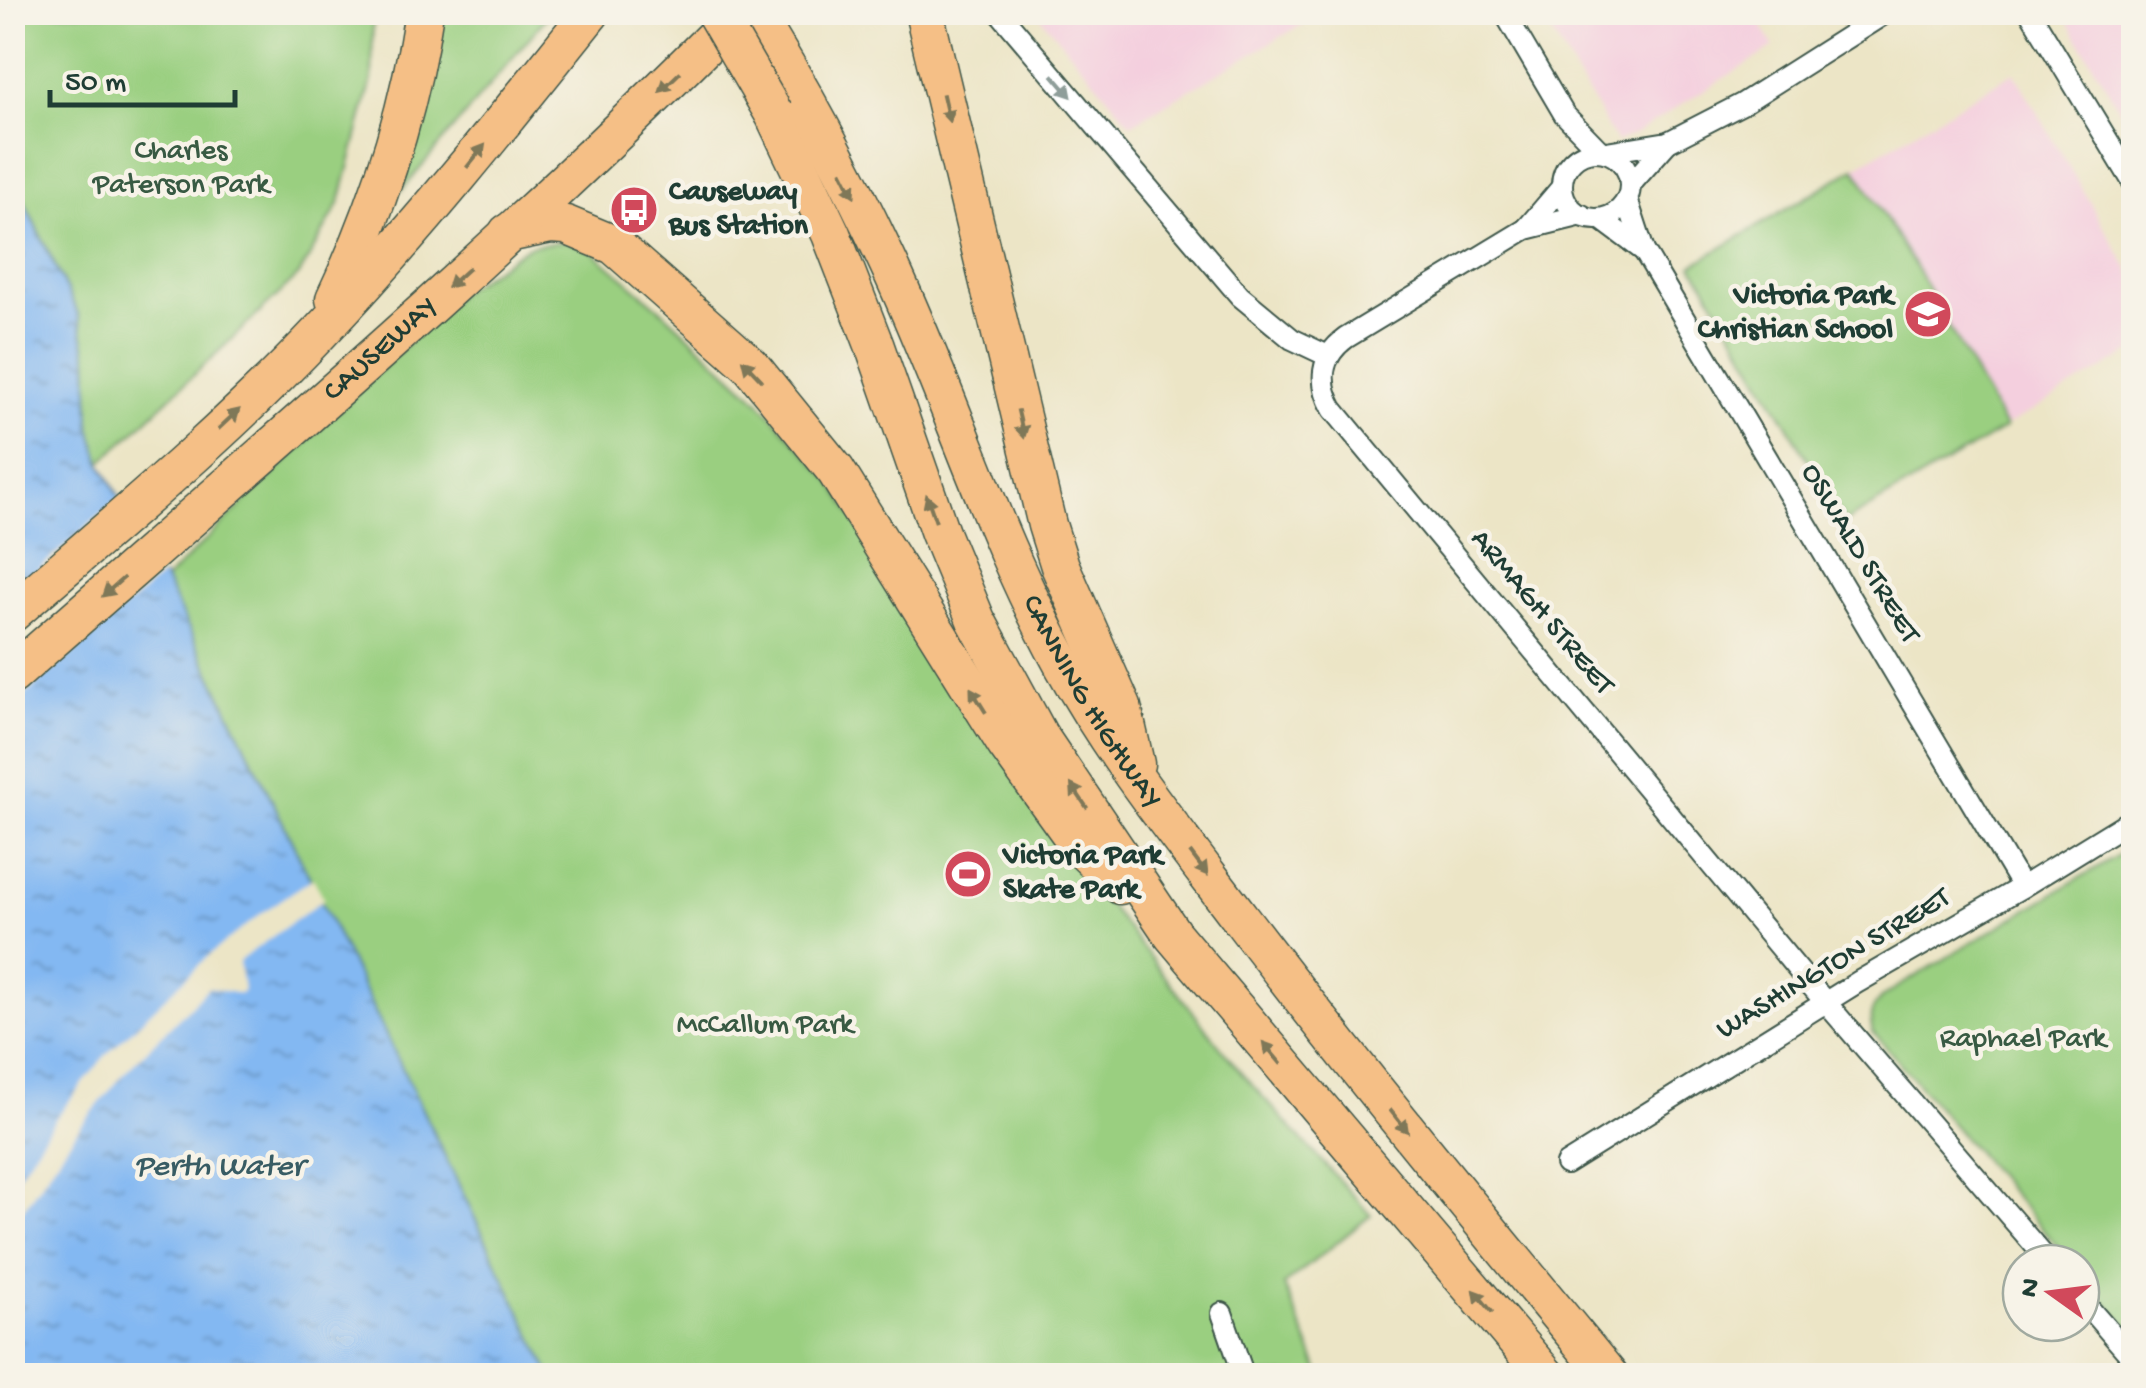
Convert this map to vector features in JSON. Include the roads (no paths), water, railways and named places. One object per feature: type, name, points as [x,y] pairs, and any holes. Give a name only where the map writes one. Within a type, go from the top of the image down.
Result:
[{"type":"highway","points":[[319,333],[385,182],[416,70],[424,12]]},
{"type":"highway","name":"CAUSEWAY","points":[[12,613],[158,486],[319,333],[448,191],[592,12]]},
{"type":"highway","points":[[715,12],[788,106]]},
{"type":"highway","name":"CAUSEWAY","points":[[12,675],[508,233],[672,81],[739,12]]},
{"type":"highway","points":[[753,12],[788,106]]},
{"type":"highway","points":[[924,12],[1047,525],[1060,566],[1122,707],[1140,786]]},
{"type":"highway","name":"CANNING HIGHWAY","points":[[788,106],[886,257],[1006,550],[1043,629],[1087,707],[1140,786],[1313,1013],[1609,1376]]},
{"type":"highway","name":"CANNING HIGHWAY","points":[[788,106],[940,533],[976,620],[1039,736],[1173,936],[1546,1376]]},
{"type":"highway","points":[[508,233],[551,224],[566,225],[614,245],[750,365],[836,471],[1006,744],[1081,848],[1173,936]]},
{"type":"street","points":[[998,12],[1240,296],[1292,339],[1328,356],[1346,338],[1526,228],[1618,212],[1628,192],[1668,142]]},
{"type":"street","points":[[1504,12],[1564,114],[1626,168],[1628,192]]},
{"type":"street","points":[[1526,228],[1582,152],[1668,142],[1742,104],[1887,12]]},
{"type":"street","points":[[2030,12],[2134,184]]},
{"type":"street","points":[[1564,114],[1565,200],[1574,212],[1592,217]]},
{"type":"street","name":"OSWALD STREET","points":[[1628,192],[1644,251],[2022,887]]},
{"type":"street","name":"OSWALD STREET","points":[[1592,217],[1644,251]]},
{"type":"street","name":"ARMAGH STREET","points":[[1328,356],[1322,373],[1323,391],[1333,409],[1826,1003],[2033,1243]]},
{"type":"street","name":"WASHINGTON STREET","points":[[1566,1164],[2134,818]]},
{"type":"street","points":[[1222,1313],[1244,1376]]},
{"type":"street","points":[[2101,1322],[2134,1360]]},
{"type":"water","name":"Perth Water","points":[[12,177],[78,314],[88,360],[90,425],[101,463],[165,580],[551,1375],[13,1375]]},
{"type":"place","name":"Causeway Bus Station","points":[[634,210]]},
{"type":"place","name":"Victoria Park Christian School","points":[[1928,314]]},
{"type":"place","name":"Victoria Park Skate Park","points":[[968,874]]},
{"type":"park label","name":"Charles Paterson Park","points":[[181,169]]},
{"type":"park label","name":"McCallum Park","points":[[765,1026]]},
{"type":"park label","name":"Raphael Park","points":[[2023,1040]]}]
